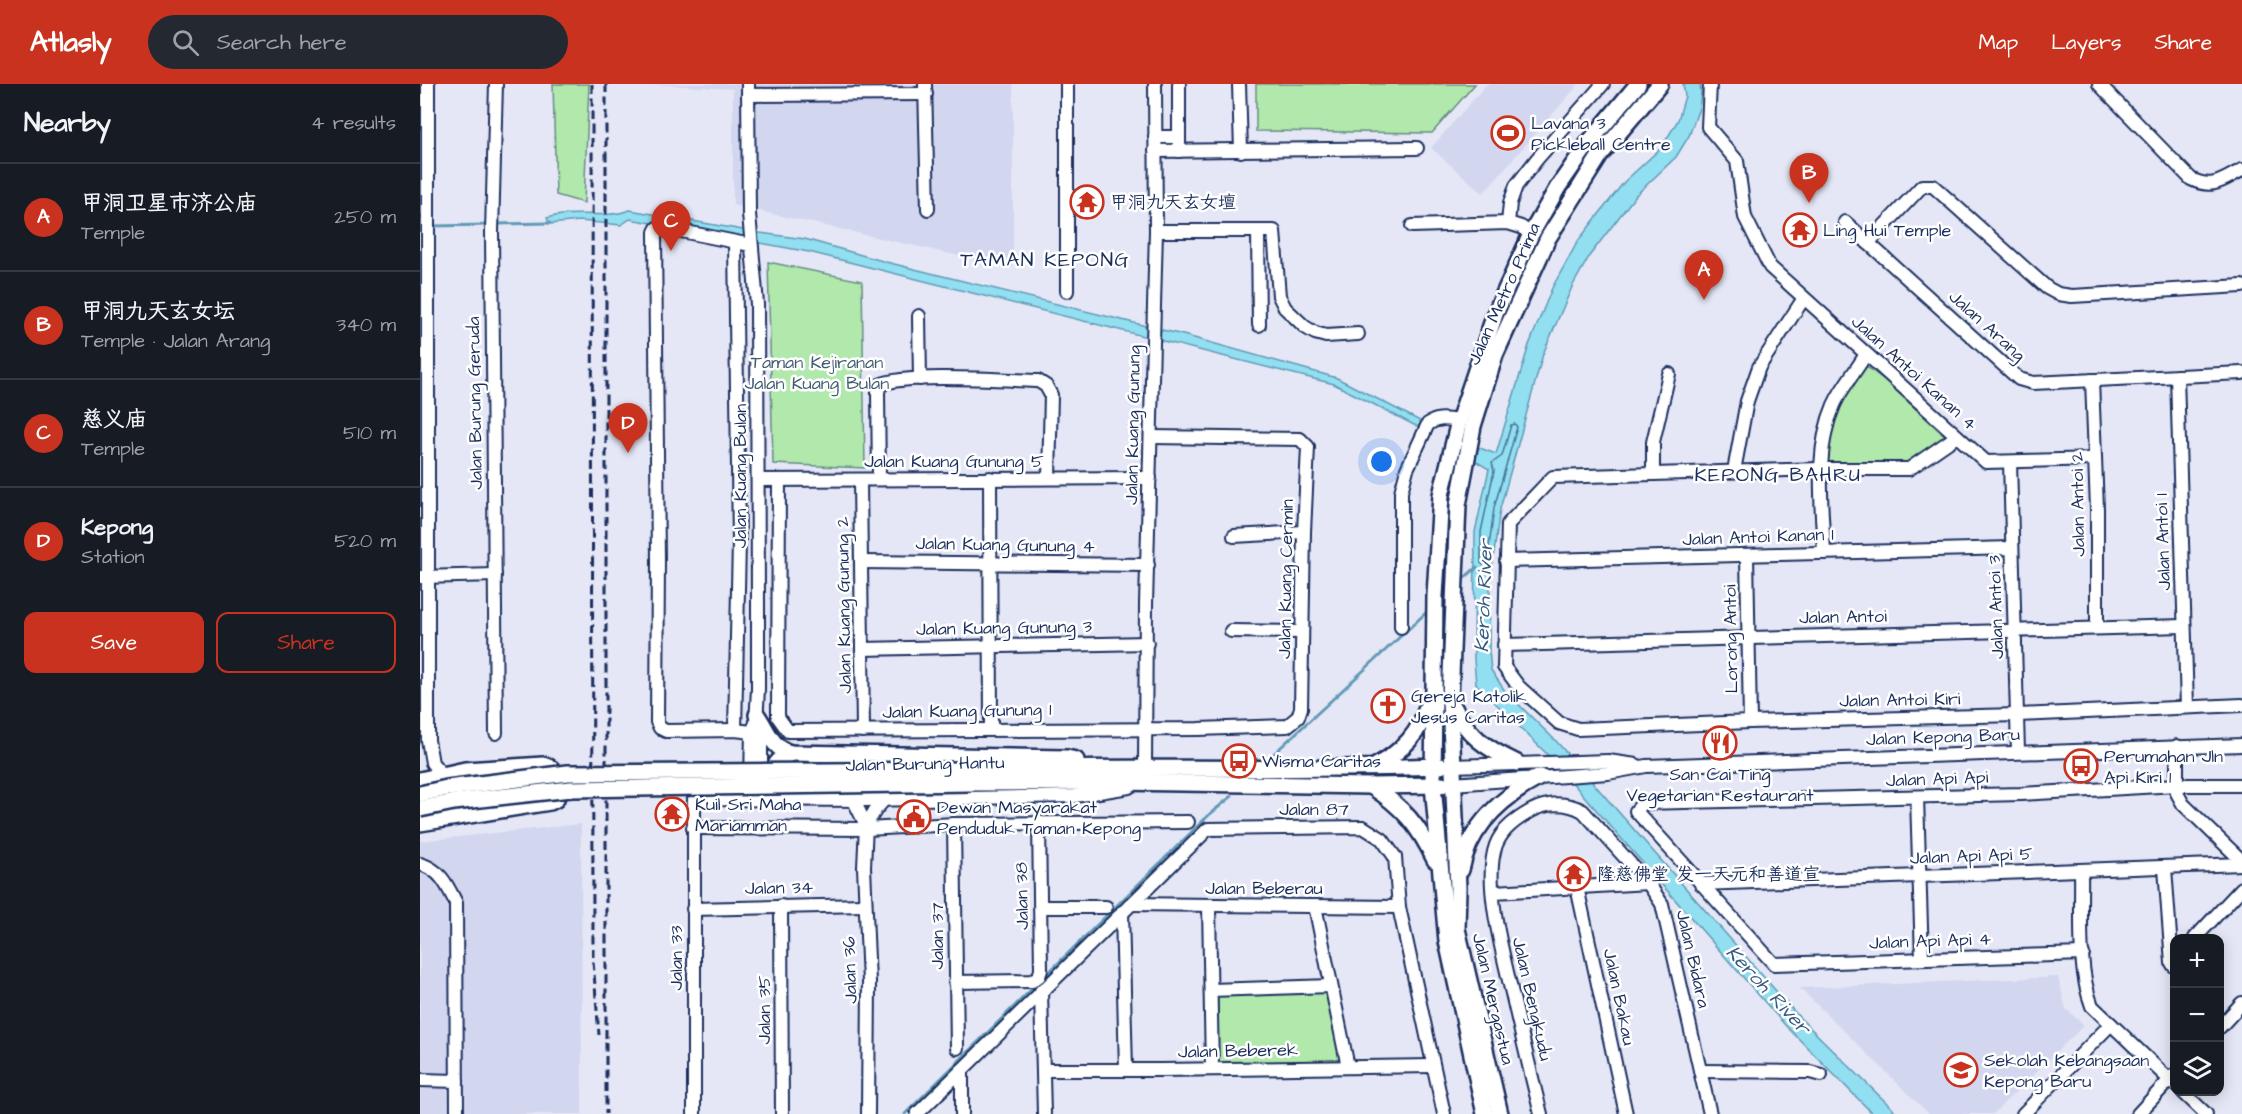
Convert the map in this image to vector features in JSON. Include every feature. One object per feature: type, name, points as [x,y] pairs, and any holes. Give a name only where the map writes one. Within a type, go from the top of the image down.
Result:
[{"type":"main road","name":"Jalan Metro Prima","points":[[1452,784],[1450,699],[1458,505],[1473,426],[1495,355],[1548,238],[1601,154],[1660,84]]},
{"type":"main road","name":"Jalan Metro Prima","points":[[1433,786],[1432,689],[1441,495],[1459,421],[1495,314],[1531,234],[1558,187],[1587,145],[1633,90]]},
{"type":"main road","points":[[1374,768],[1392,757],[1416,734],[1422,723],[1432,689]]},
{"type":"main road","points":[[1450,699],[1460,722],[1470,733],[1488,748],[1516,763]]},
{"type":"main road","points":[[750,727],[784,752],[791,753],[1066,758],[1111,767]]},
{"type":"main road","points":[[791,753],[778,762],[774,770],[774,778],[779,788],[793,799]]},
{"type":"main road","points":[[420,780],[465,770],[543,765],[551,767],[558,776],[557,796],[550,802],[420,823]]},
{"type":"main road","name":"Jalan Burung Hantu","points":[[420,809],[454,802],[571,789],[970,776],[1111,767],[1451,766]]},
{"type":"main road","name":"Jalan Burung Hantu","points":[[420,794],[447,788],[568,772],[970,776],[1154,783],[1371,786],[1452,784]]},
{"type":"main road","points":[[1458,888],[1467,848],[1485,819],[1511,794],[1541,773]]},
{"type":"main road","name":"Jalan Mergastua","points":[[1452,784],[1458,888],[1457,929],[1462,959],[1500,1114]]},
{"type":"main road","points":[[1371,786],[1403,810],[1411,819],[1422,833],[1439,868]]},
{"type":"main road","name":"Jalan Mergastua","points":[[1433,786],[1447,941],[1485,1114]]},
{"type":"street","points":[[428,84],[429,211],[424,262],[424,577],[428,740],[432,763],[442,774]]},
{"type":"street","name":"Jalan Burung Geruda","points":[[496,84],[492,232],[496,733]]},
{"type":"street","points":[[1067,84],[1067,291]]},
{"type":"street","name":"Jalan Kuang Gunung","points":[[1145,767],[1156,231],[1155,84]]},
{"type":"street","points":[[1179,84],[1179,151]]},
{"type":"street","points":[[1239,84],[1240,150]]},
{"type":"street","points":[[1508,223],[1510,203],[1520,180],[1603,84]]},
{"type":"street","name":"Jalan Antoi Kanan 4","points":[[1710,84],[1708,127],[1737,161],[1745,217],[1770,267],[1986,462],[2095,459]]},
{"type":"street","points":[[2099,84],[2191,179],[2212,185],[2242,170]]},
{"type":"street","points":[[748,90],[926,89],[928,209]]},
{"type":"street","name":"Jalan Kuang Bulan","points":[[748,90],[749,214],[757,304],[758,480],[750,727],[756,798]]},
{"type":"street","points":[[1155,136],[1179,137]]},
{"type":"street","points":[[1155,152],[1417,148]]},
{"type":"street","points":[[1868,243],[1922,186],[1928,185],[1933,186],[2047,288],[2058,294],[2072,296],[2242,286]]},
{"type":"street","name":"Jalan Arang","points":[[1845,222],[2019,379],[2033,383],[2242,373]]},
{"type":"street","points":[[1412,226],[1508,223],[1521,227],[1531,234]]},
{"type":"street","points":[[750,727],[666,730],[660,728],[657,722],[655,232],[661,227],[751,244]]},
{"type":"street","points":[[1156,231],[1274,231],[1279,296],[1285,308],[1315,333],[1326,336],[1358,334]]},
{"type":"street","points":[[1258,231],[1259,325]]},
{"type":"street","points":[[735,242],[739,542],[756,798],[853,800],[1076,796],[1154,783]]},
{"type":"street","points":[[1734,471],[1747,400],[1759,367],[1804,298]]},
{"type":"street","points":[[919,316],[921,379]]},
{"type":"street","points":[[1824,553],[1820,469],[1830,417],[1835,403],[1866,354]]},
{"type":"street","points":[[1653,474],[1653,442],[1669,374]]},
{"type":"street","name":"Jalan Antoi 1","points":[[2176,376],[2187,707]]},
{"type":"street","points":[[879,479],[878,392],[880,385],[887,381],[921,379],[1038,381],[1046,386],[1051,395],[1049,478]]},
{"type":"street","name":"Jalan Antoi 2","points":[[2092,380],[2097,627]]},
{"type":"street","points":[[1401,627],[1401,492],[1404,478],[1428,424],[1441,418],[1459,421]]},
{"type":"street","points":[[1504,645],[1508,524],[1513,516],[1553,477],[1820,469],[1909,469],[1957,436]]},
{"type":"street","name":"Jalan Kuang Cermin","points":[[1146,728],[1287,726],[1298,717],[1301,708],[1308,447],[1300,439],[1151,437]]},
{"type":"street","name":"Jalan Antoi 3","points":[[2010,462],[2018,752]]},
{"type":"street","points":[[990,478],[991,729]]},
{"type":"street","name":"Jalan Kuang Gunung 5","points":[[758,480],[1150,478]]},
{"type":"street","name":"Jalan Kuang Gunung 1","points":[[779,480],[778,717],[788,731],[1146,728]]},
{"type":"street","name":"Jalan Kuang Gunung 2","points":[[860,480],[863,730]]},
{"type":"street","points":[[1234,536],[1304,532]]},
{"type":"street","name":"Jalan Antoi Kanan 1","points":[[1506,561],[2012,548]]},
{"type":"street","name":"Lorong Antoi","points":[[1747,555],[1750,722]]},
{"type":"street","name":"Jalan Kuang Gunung 4","points":[[861,562],[1148,565]]},
{"type":"street","points":[[424,577],[495,575]]},
{"type":"street","name":"Jalan Antoi","points":[[1504,645],[2183,626]]},
{"type":"street","points":[[1231,630],[1302,632]]},
{"type":"street","name":"Jalan Kuang Gunung 3","points":[[862,649],[1147,644]]},
{"type":"street","name":"Jalan Antoi Kiri","points":[[1504,645],[1504,667],[1519,687],[1559,723],[1578,729],[2017,715],[2242,705]]},
{"type":"street","name":"Jalan Kepong Baru","points":[[1452,784],[1608,767],[2242,745]]},
{"type":"street","points":[[2177,746],[2177,793],[2183,804],[2242,862]]},
{"type":"street","name":"Jalan Kepong Baru","points":[[1451,766],[1516,763],[1541,773]]},
{"type":"street","name":"Jalan Api Api","points":[[1701,884],[1636,811],[1643,803],[2021,794],[2177,785],[2242,785]]},
{"type":"street","points":[[1917,797],[1922,959]]},
{"type":"street","name":"Jalan 33","points":[[694,1114],[692,802],[696,798],[756,798]]},
{"type":"street","points":[[866,827],[876,809],[885,799]]},
{"type":"street","points":[[853,800],[866,827]]},
{"type":"street","name":"Jalan Bidara","points":[[1494,892],[1495,848],[1499,838],[1518,818],[1538,807],[1550,805],[1573,805],[1583,811],[1648,883],[1662,904],[1710,1114]]},
{"type":"street","points":[[693,828],[866,827],[1039,822],[1188,822]]},
{"type":"street","name":"Jalan 38","points":[[955,982],[1032,981],[1039,976],[1041,970],[1041,907],[1039,822]]},
{"type":"street","name":"Jalan 37","points":[[954,824],[957,1047]]},
{"type":"street","name":"Jalan 36","points":[[866,827],[864,867],[869,982],[868,1114]]},
{"type":"street","name":"Jalan 87","points":[[917,1114],[1208,829],[1363,827],[1382,839],[1395,857],[1399,907],[1444,1114]]},
{"type":"street","name":"Jalan Api Api 5","points":[[1701,884],[2165,868],[2242,862]]},
{"type":"street","points":[[420,864],[445,880],[456,903],[457,1114]]},
{"type":"street","points":[[2165,868],[2171,934]]},
{"type":"street","points":[[2081,871],[2083,954],[2092,1006],[2170,1076]]},
{"type":"street","points":[[1494,892],[1648,883]]},
{"type":"street","name":"Jalan Api Api 4","points":[[1701,884],[1770,962],[1778,964],[2083,954]]},
{"type":"street","name":"Jalan Bakau","points":[[1576,887],[1626,1114]]},
{"type":"street","points":[[2200,934],[2242,888]]},
{"type":"street","name":"Jalan Bengkudu","points":[[1494,892],[1496,919],[1541,1114]]},
{"type":"street","name":"Jalan 34","points":[[693,909],[865,905]]},
{"type":"street","name":"Jalan 35","points":[[782,906],[782,1114]]},
{"type":"street","points":[[1209,906],[1212,1069]]},
{"type":"street","points":[[1315,906],[1348,1067]]},
{"type":"street","points":[[1041,907],[1106,907]]},
{"type":"street","name":"Jalan Beberau","points":[[1126,908],[1399,907]]},
{"type":"street","points":[[1125,1070],[1126,908]]},
{"type":"street","points":[[1211,990],[1331,986]]},
{"type":"street","points":[[1041,991],[1044,1114]]},
{"type":"street","points":[[2224,1017],[2242,1003]]},
{"type":"street","points":[[2023,1114],[2111,1024]]},
{"type":"street","name":"Jalan Beberek","points":[[1044,1070],[1433,1066]]},
{"type":"street","points":[[962,1070],[962,1114]]},
{"type":"street","points":[[1700,1071],[1810,1072],[1821,1075]]},
{"type":"street","points":[[420,1080],[457,1081]]},
{"type":"street","points":[[2138,1114],[2170,1082]]},
{"type":"street","points":[[2187,1096],[2206,1114]]},
{"type":"shaded area","points":[[652,84],[1013,84],[1013,268],[733,205],[733,89]]},
{"type":"shaded area","points":[[1487,84],[1579,84],[1483,193],[1431,148]]},
{"type":"shaded area","points":[[581,824],[582,1114],[420,1114],[420,841]]},
{"type":"shaded area","name":"Sekolah Kebangsaan Kepong Baru","points":[[2058,977],[2066,1009],[2084,1025],[1993,1114],[1929,1114],[1800,988]]},
{"type":"green space","points":[[553,84],[589,84],[584,203],[556,195]]},
{"type":"green space","points":[[1256,84],[1475,84],[1432,133],[1256,131]]},
{"type":"green space","name":"Taman Kejiranan Jalan Kuang Bulan","points":[[768,262],[862,281],[865,468],[773,464]]},
{"type":"green space","points":[[1861,363],[1886,381],[1950,441],[1909,469],[1820,469],[1830,417]]},
{"type":"green space","points":[[1326,991],[1341,1060],[1217,1064],[1218,996]]},
{"type":"water","name":"Keroh River","points":[[1683,84],[1700,84],[1699,108],[1689,136],[1676,157],[1636,195],[1590,255],[1572,287],[1543,354],[1500,509],[1490,583],[1491,670],[1505,691],[1557,742],[1799,1017],[1898,1114],[1873,1114],[1785,1025],[1548,755],[1476,684],[1474,660],[1475,532],[1489,469],[1472,459],[1477,447],[1496,454],[1529,345],[1552,288],[1578,241],[1624,182],[1662,147],[1678,120],[1685,96]]},
{"type":"water","points":[[630,210],[805,239],[886,262],[1187,336],[1337,378],[1422,422],[1418,427],[1334,384],[809,252],[630,219],[621,225],[580,221],[550,224],[547,218],[568,214],[610,214]]},
{"type":"waterway","points":[[497,224],[550,223]]},
{"type":"waterway","points":[[431,226],[490,225]]},
{"type":"waterway","name":"Keroh River","points":[[1461,581],[1477,567]]},
{"type":"waterway","points":[[1268,759],[1430,609]]},
{"type":"waterway","points":[[1043,978],[1210,814],[1232,796]]},
{"type":"waterway","points":[[905,1114],[1036,985]]},
{"type":"railway","points":[[592,84],[593,961],[599,1035]]},
{"type":"railway","points":[[606,84],[606,1114]]},
{"type":"place","name":"Lavana 3 Pickleball Centre","points":[[1508,133]]},
{"type":"place","name":"甲洞九天玄女壇","points":[[1087,202]]},
{"type":"place","name":"甲洞九天玄女坛","points":[[1809,203]]},
{"type":"place","name":"Ling Hui Temple","points":[[1800,230]]},
{"type":"place","name":"慈义庙","points":[[671,251]]},
{"type":"place","name":"甲洞卫星市济公庙","points":[[1704,300]]},
{"type":"place","name":"Kepong","points":[[628,453]]},
{"type":"place","name":"Gereja Katolik Jesus Caritas","points":[[1388,706]]},
{"type":"place","name":"San Cai Ting Vegetarian Restaurant","points":[[1720,743]]},
{"type":"place","name":"Wisma Caritas","points":[[1239,761]]},
{"type":"place","name":"Perumahan Jln Api Kiri 1","points":[[2081,766]]},
{"type":"place","name":"Kuil Sri Maha Mariamman","points":[[672,814]]},
{"type":"place","name":"Dewan Masyarakat Penduduk Taman Kepong","points":[[914,817]]},
{"type":"place","name":"隆慈佛堂 发一天元和善道宣","points":[[1574,874]]},
{"type":"place","name":"Sekolah Kebangsaan Kepong Baru","points":[[1961,1070]]},
{"type":"district","name":"TAMAN KEPONG","points":[[1045,260]]},
{"type":"district","name":"KEPONG BAHRU","points":[[1778,475]]}]
